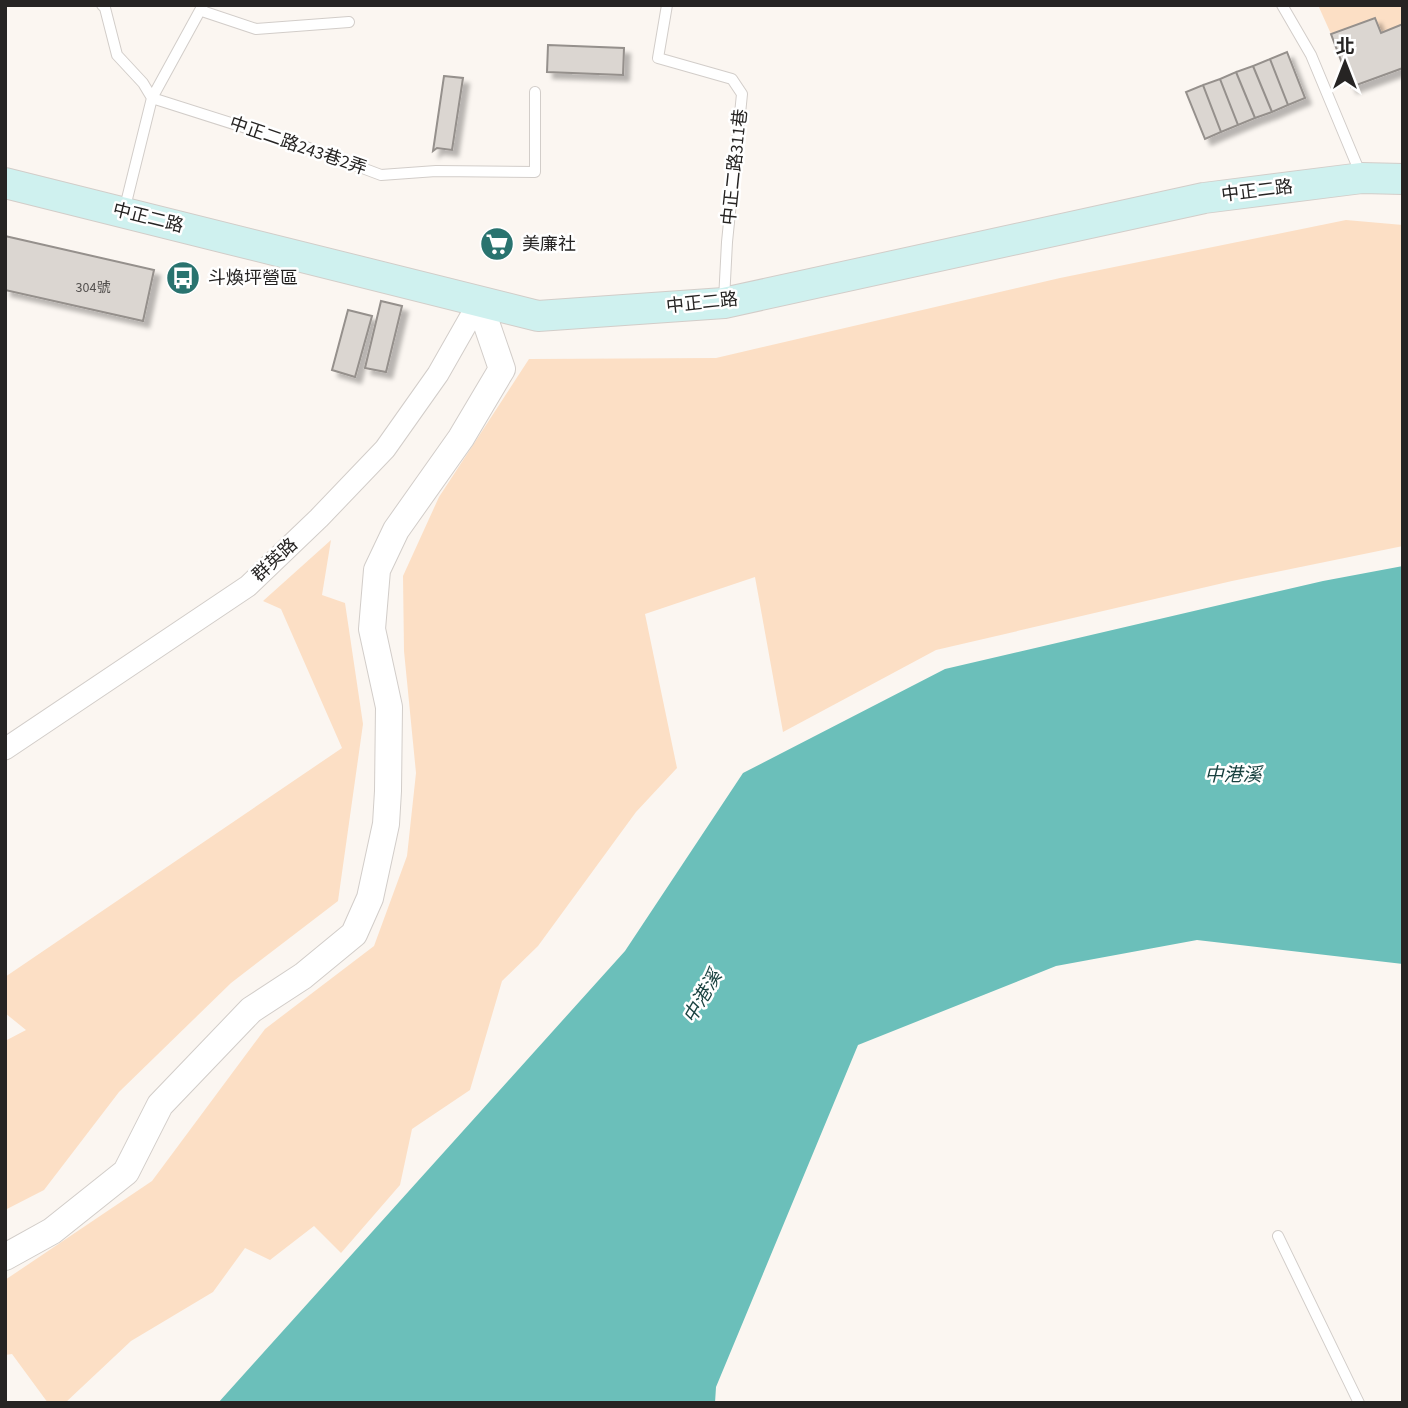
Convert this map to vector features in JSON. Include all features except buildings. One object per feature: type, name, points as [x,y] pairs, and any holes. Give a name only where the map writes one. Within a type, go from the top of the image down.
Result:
[{"type":"main road","name":"中正二路","points":[[5,183],[538,316],[724,303],[1204,198],[1362,178],[1403,179]]},
{"type":"street","name":"群英路","points":[[5,749],[248,586],[319,518],[385,449],[438,374],[479,302]]},
{"type":"street","points":[[5,1256],[52,1231],[126,1172],[160,1105],[251,1010],[303,976],[354,934],[370,898],[386,824],[388,707],[372,629],[377,570],[396,530],[461,438],[502,369],[479,302]]},
{"type":"lane","points":[[102,5],[117,55],[143,83],[152,98]]},
{"type":"lane","name":"中正二路311巷","points":[[667,5],[658,58],[732,79],[742,94],[727,242],[724,303]]},
{"type":"lane","points":[[1282,5],[1311,55],[1362,178]]},
{"type":"lane","points":[[124,211],[152,98],[203,8],[256,29],[349,22]]},
{"type":"lane","name":"中正二路243巷2弄","points":[[152,98],[381,174],[436,171],[534,172],[535,92]]},
{"type":"lane","points":[[1278,1236],[1359,1403]]},
{"type":"shaded area","points":[[1318,5],[1403,5],[1403,24],[1381,33],[1375,18],[1331,34]]},
{"type":"shaded area","points":[[1346,220],[1403,225],[1403,546],[1232,581],[936,650],[783,732],[755,577],[645,614],[677,768],[636,812],[538,946],[502,981],[470,1090],[412,1129],[400,1185],[341,1253],[314,1226],[270,1260],[245,1248],[213,1292],[131,1341],[65,1403],[48,1403],[12,1354],[5,1355],[5,1280],[152,1181],[265,1029],[374,946],[407,856],[416,773],[404,651],[403,576],[439,497],[529,359],[716,358],[1060,278]]},
{"type":"shaded area","points":[[331,540],[322,595],[345,603],[363,724],[338,901],[231,983],[119,1092],[44,1190],[5,1210],[5,1041],[26,1030],[5,1013],[5,977],[342,748],[281,609],[263,601]]},
{"type":"water","name":"中港溪","points":[[1403,566],[1403,964],[1197,940],[1056,966],[858,1045],[716,1387],[715,1403],[218,1403],[625,951],[743,773],[945,669],[1323,581]]},
{"type":"place","name":"美廉社","points":[[497,244]]},
{"type":"place","name":"斗煥坪營區","points":[[183,278]]}]
